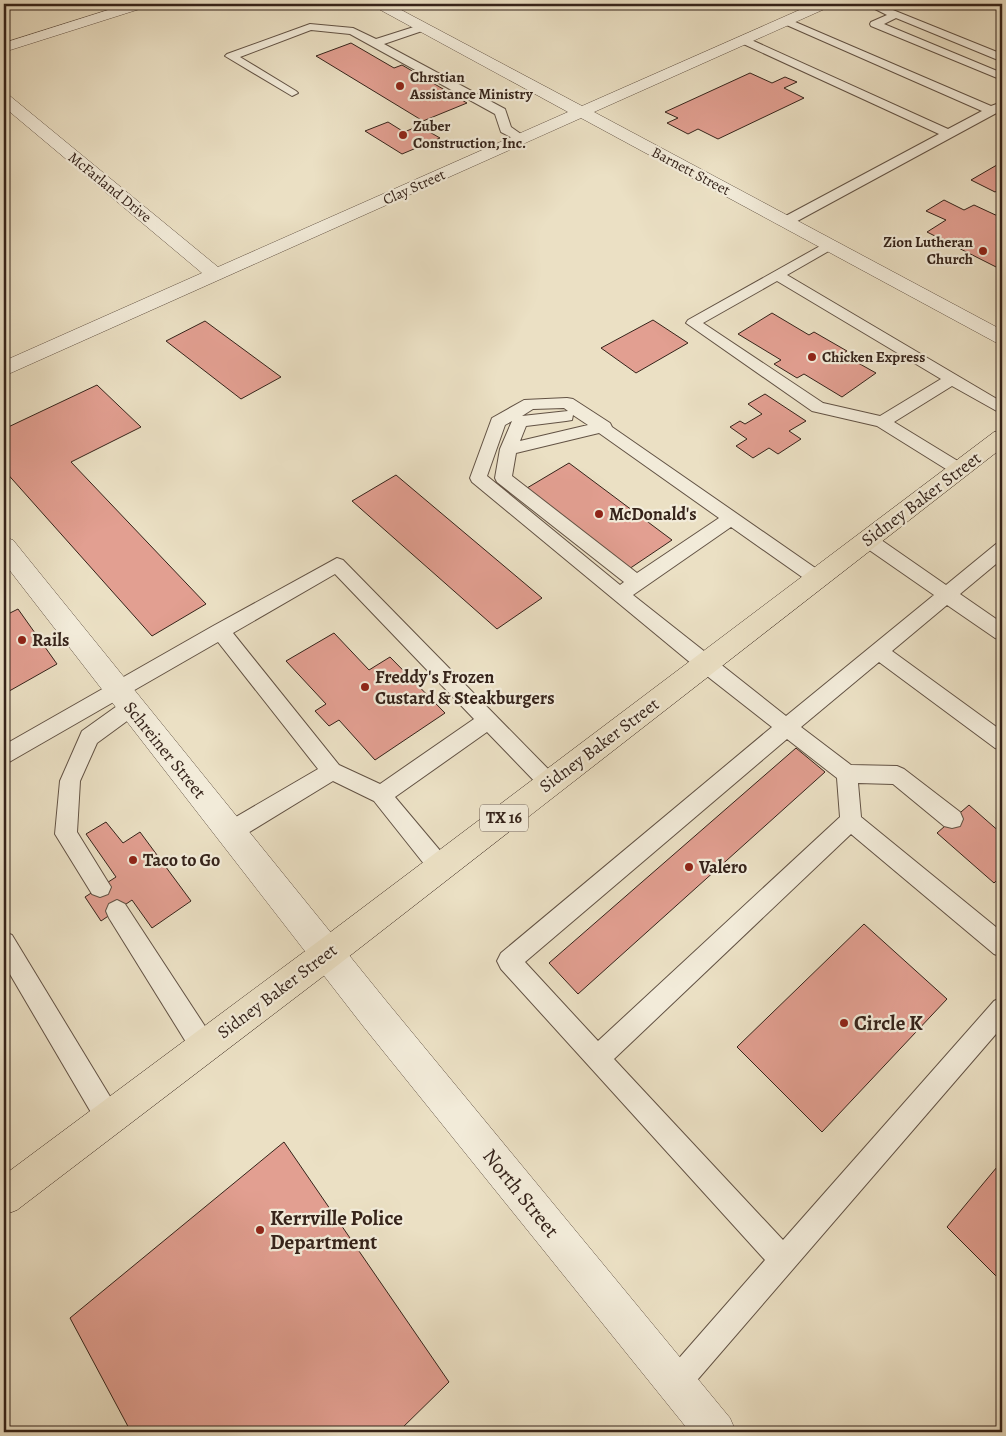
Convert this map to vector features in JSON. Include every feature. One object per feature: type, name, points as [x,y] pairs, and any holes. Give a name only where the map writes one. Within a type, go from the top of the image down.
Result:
[{"type":"main road","name":"Sidney Baker Street","points":[[4,1197],[327,954],[1002,438]]},
{"type":"street","points":[[4,48],[141,4]]},
{"type":"street","name":"Barnett Street","points":[[380,4],[1002,338]]},
{"type":"street","name":"Clay Street","points":[[4,368],[583,113],[824,4]]},
{"type":"street","name":"McFarland Drive","points":[[4,99],[216,274]]},
{"type":"street","name":"Schreiner Street","points":[[4,546],[327,954]]},
{"type":"street","name":"North Street","points":[[327,954],[716,1432]]},
{"type":"lane","points":[[870,4],[1002,58]]},
{"type":"lane","points":[[896,14],[875,24],[1002,77]]},
{"type":"lane","points":[[786,21],[997,108]]},
{"type":"lane","points":[[292,93],[231,56],[310,27],[353,31],[501,112],[505,129],[522,139]]},
{"type":"lane","points":[[375,43],[424,27]]},
{"type":"lane","points":[[743,40],[948,134]]},
{"type":"lane","points":[[785,222],[997,108]]},
{"type":"lane","points":[[829,245],[692,323],[818,408],[882,422],[960,470]]},
{"type":"lane","points":[[777,275],[1002,409]]},
{"type":"lane","points":[[882,422],[953,379]]},
{"type":"lane","points":[[818,578],[600,428],[567,403],[530,404],[498,422],[478,478],[705,664],[847,774],[897,775],[952,819]]},
{"type":"lane","points":[[600,428],[564,415],[520,421],[508,449],[503,478],[637,583]]},
{"type":"lane","points":[[508,449],[600,428]]},
{"type":"lane","points":[[620,594],[732,518]]},
{"type":"lane","points":[[868,540],[1002,633]]},
{"type":"lane","points":[[783,1260],[509,961],[1002,549]]},
{"type":"lane","points":[[4,754],[124,698],[220,631],[337,565],[549,783]]},
{"type":"lane","points":[[220,631],[332,771],[381,795],[440,867]]},
{"type":"lane","points":[[879,651],[1002,742]]},
{"type":"lane","points":[[100,887],[66,834],[70,781],[89,737],[124,698]]},
{"type":"lane","points":[[381,795],[489,720]]},
{"type":"lane","points":[[230,832],[332,771]]},
{"type":"lane","points":[[847,774],[851,821],[1002,946]]},
{"type":"lane","points":[[597,1058],[851,821]]},
{"type":"lane","points":[[116,911],[204,1046]]},
{"type":"lane","points":[[4,943],[108,1117]]},
{"type":"lane","points":[[676,1383],[1002,1009]]},
{"type":"building","name":"Chrstian Assistance Ministry","points":[[351,43],[394,68],[402,65],[467,103],[423,121],[316,56]]},
{"type":"building","points":[[750,73],[772,83],[785,77],[797,82],[784,88],[804,98],[718,139],[698,129],[688,134],[667,123],[678,118],[665,112]]},
{"type":"building","name":"Zuber Construction, Inc.","points":[[388,122],[404,132],[419,126],[440,138],[402,154],[365,131]]},
{"type":"building","name":"Zion Lutheran Church","points":[[1002,162],[1002,188],[995,192],[971,180]]},
{"type":"building","name":"Zion Lutheran Church","points":[[944,200],[964,210],[974,205],[1002,218],[1002,270],[927,232],[946,220],[926,211]]},
{"type":"building","name":"Chicken Express","points":[[772,313],[809,335],[814,332],[847,351],[842,354],[876,373],[842,397],[804,374],[797,378],[774,364],[781,360],[738,334]]},
{"type":"building","points":[[653,320],[688,343],[636,373],[601,348]]},
{"type":"building","points":[[205,321],[281,377],[241,399],[166,341]]},
{"type":"building","points":[[97,385],[141,427],[71,462],[206,604],[152,636],[4,470],[4,429]]},
{"type":"building","points":[[765,394],[806,421],[789,431],[801,439],[778,454],[769,448],[753,458],[736,446],[747,439],[730,427],[740,421],[745,424],[762,414],[748,404]]},
{"type":"building","name":"McDonald's","points":[[569,463],[672,540],[629,569],[527,488]]},
{"type":"building","points":[[396,475],[542,598],[497,629],[352,501]]},
{"type":"building","name":"Rails","points":[[18,609],[57,664],[4,694],[4,616]]},
{"type":"building","name":"Freddy's Frozen Custard & Steakburgers","points":[[334,633],[369,670],[390,657],[445,713],[375,760],[339,720],[329,726],[315,711],[326,704],[286,661]]},
{"type":"building","name":"Valero","points":[[796,748],[825,772],[578,994],[549,963]]},
{"type":"building","points":[[969,805],[1002,834],[1002,875],[994,883],[937,833]]},
{"type":"building","name":"Taco to Go","points":[[106,822],[123,843],[140,832],[191,901],[152,928],[132,900],[101,921],[85,897],[116,877],[86,834]]},
{"type":"building","name":"Circle K","points":[[864,924],[947,999],[822,1132],[737,1047]]},
{"type":"building","name":"Kerrville Police Department","points":[[284,1142],[449,1382],[398,1432],[131,1432],[70,1318]]},
{"type":"building","points":[[1002,1161],[1002,1282],[947,1227]]},
{"type":"place","name":"Chrstian Assistance Ministry","points":[[400,86]]},
{"type":"place","name":"Zuber Construction, Inc.","points":[[403,135]]},
{"type":"place","name":"Zion Lutheran Church","points":[[983,251]]},
{"type":"place","name":"Chicken Express","points":[[812,357]]},
{"type":"place","name":"McDonald's","points":[[599,514]]},
{"type":"place","name":"Rails","points":[[22,640]]},
{"type":"place","name":"Freddy's Frozen Custard & Steakburgers","points":[[365,687]]},
{"type":"place","name":"Taco to Go","points":[[133,860]]},
{"type":"place","name":"Valero","points":[[689,867]]},
{"type":"place","name":"Circle K","points":[[844,1023]]},
{"type":"place","name":"Kerrville Police Department","points":[[260,1230]]}]
